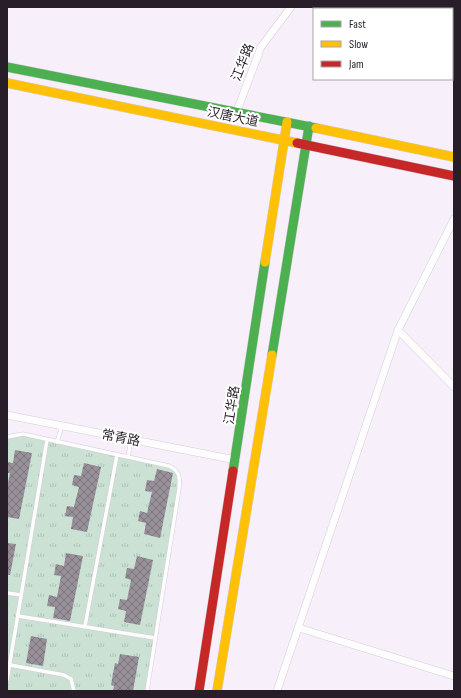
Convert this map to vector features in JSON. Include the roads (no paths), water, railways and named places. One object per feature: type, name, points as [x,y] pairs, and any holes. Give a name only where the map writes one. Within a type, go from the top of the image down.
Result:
[{"type":"main road","name":"汉唐大道","points":[[7,67],[237,111],[454,157]]},
{"type":"main road","name":"汉唐大道","points":[[7,83],[454,176]]},
{"type":"main road","name":"江华路","points":[[198,691],[236,460],[287,122]]},
{"type":"main road","points":[[217,691],[309,126]]},
{"type":"street","name":"江华路","points":[[237,111],[261,47],[291,7]]},
{"type":"street","points":[[278,691],[398,330],[454,219]]},
{"type":"street","points":[[398,330],[454,387]]},
{"type":"street","name":"常青路","points":[[7,415],[236,460]]},
{"type":"street","points":[[298,628],[454,676]]},
{"type":"lane","points":[[57,442],[62,426]]},
{"type":"lane","points":[[7,437],[23,434],[169,466],[176,470],[180,477],[147,691]]},
{"type":"lane","points":[[128,457],[131,439]]},
{"type":"lane","points":[[7,680],[47,440]]},
{"type":"lane","points":[[85,626],[117,455]]},
{"type":"lane","points":[[7,593],[21,595]]},
{"type":"lane","points":[[18,616],[155,638]]},
{"type":"lane","points":[[10,665],[64,675],[70,679],[74,691]]}]
